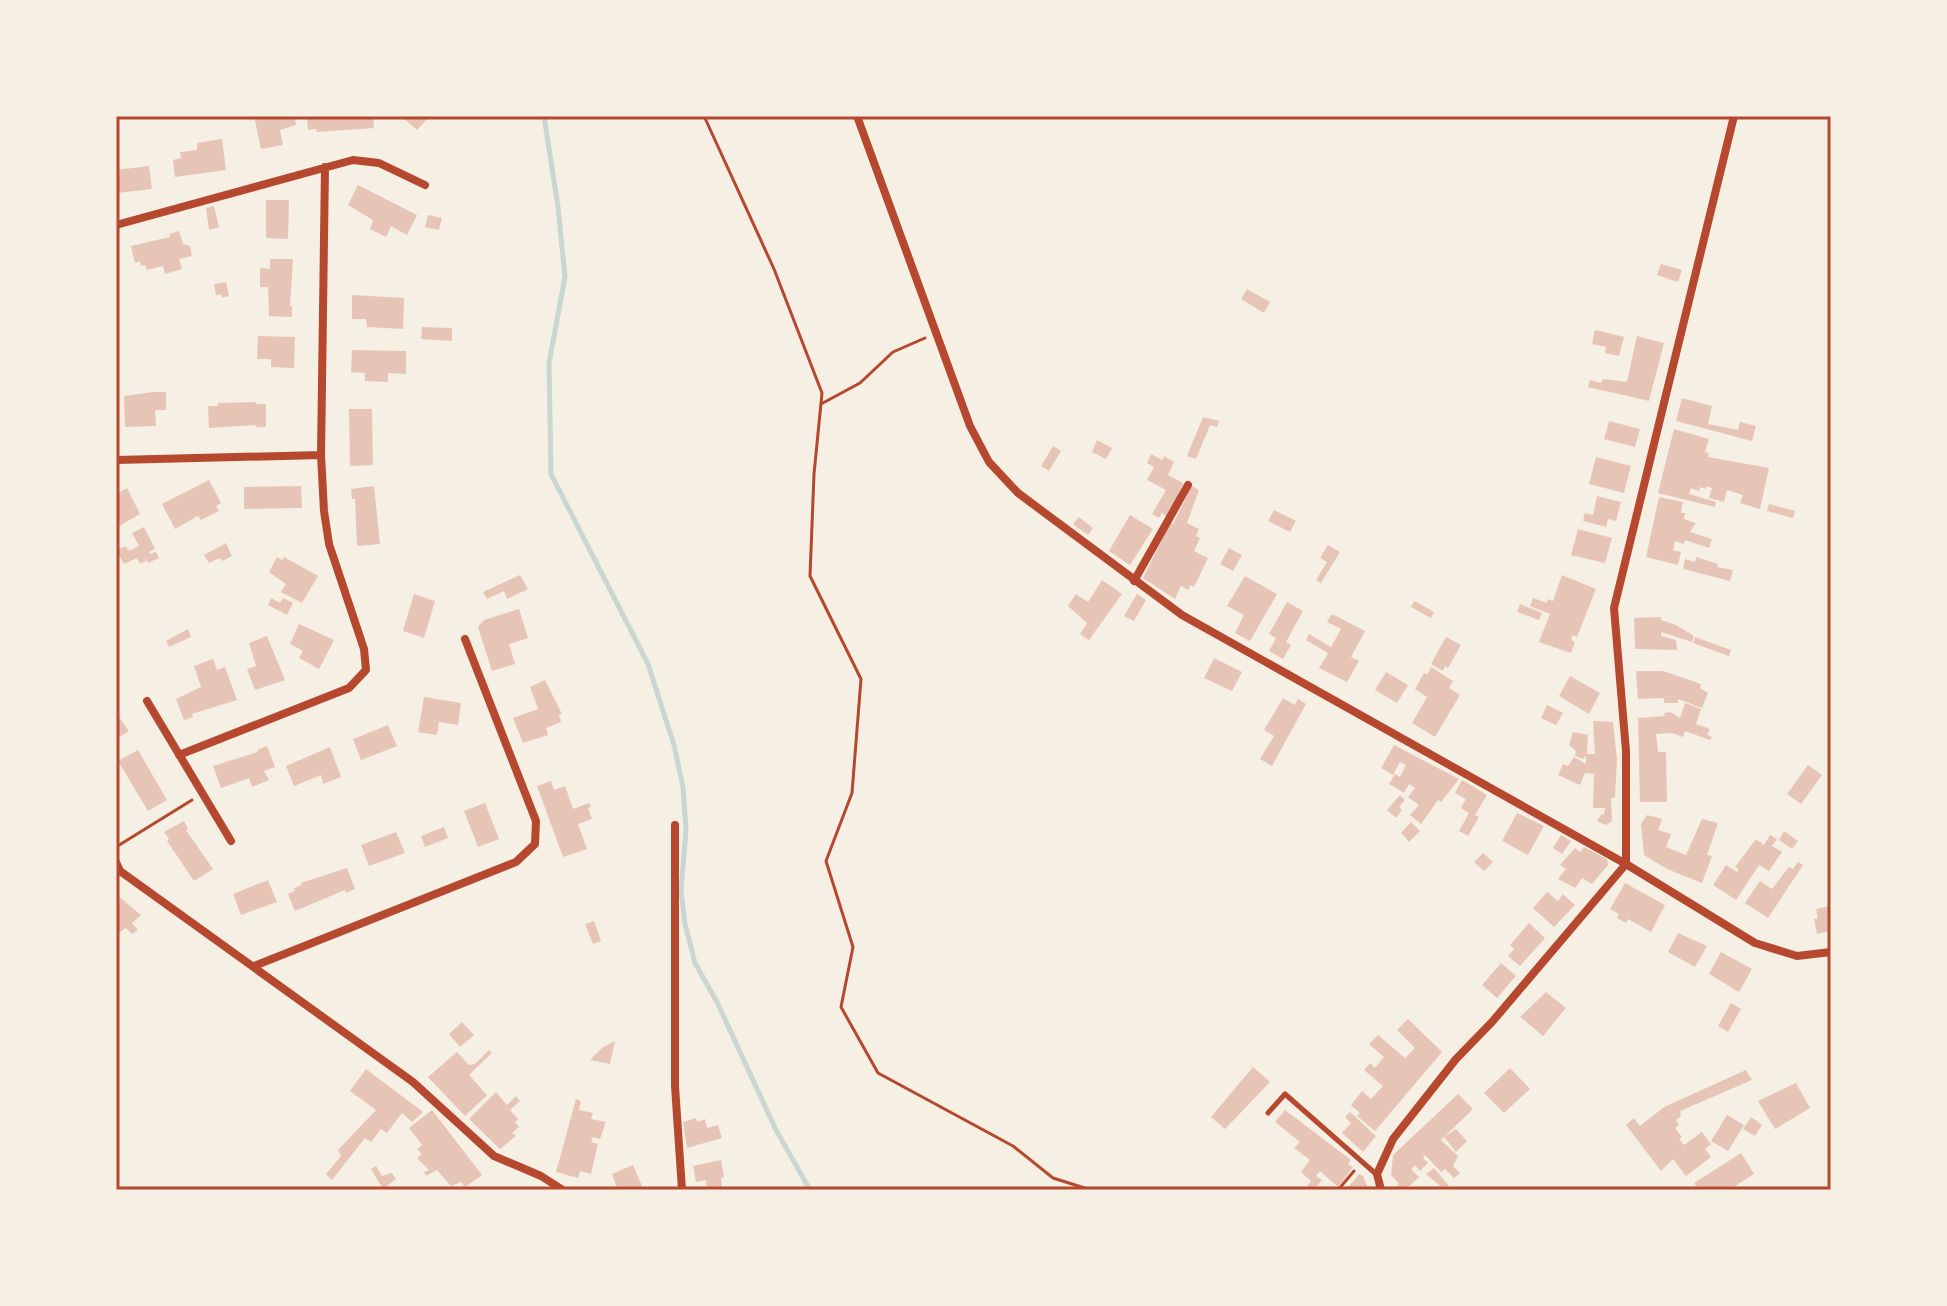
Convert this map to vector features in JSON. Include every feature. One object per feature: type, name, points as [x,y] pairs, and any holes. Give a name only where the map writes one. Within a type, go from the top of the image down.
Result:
[{"type":"street","points":[[857,116],[970,426],[989,462],[1018,493],[1182,615],[1626,864],[1755,943],[1797,956],[1831,952]]},
{"type":"street","points":[[1381,1190],[1377,1174],[1393,1139],[1456,1059],[1492,1022],[1626,864],[1626,751],[1614,608],[1734,116]]},
{"type":"street","points":[[116,225],[353,160],[379,163],[425,185]]},
{"type":"street","points":[[179,755],[349,688],[366,670],[364,649],[329,544],[321,455],[325,167]]},
{"type":"street","points":[[116,460],[321,455]]},
{"type":"street","points":[[1134,581],[1188,485]]},
{"type":"street","points":[[254,966],[516,862],[535,844],[536,821],[465,639]]},
{"type":"street","points":[[147,701],[231,841]]},
{"type":"street","points":[[675,825],[675,1086],[682,1190]]},
{"type":"street","points":[[117,869],[413,1082],[494,1156],[541,1176],[563,1190]]},
{"type":"lane","points":[[1268,1113],[1285,1094],[1377,1174]]},
{"type":"path","points":[[704,116],[774,269],[822,393],[814,474],[810,576],[861,679],[852,793],[826,861],[853,947],[841,1007],[878,1073],[1013,1146],[1053,1178],[1091,1190]]},
{"type":"path","points":[[821,404],[860,383],[893,352],[936,334]]},
{"type":"path","points":[[116,847],[202,793]]},
{"type":"path","points":[[1338,1190],[1356,1169],[1377,1174]]},
{"type":"building","points":[[254,116],[294,116],[296,125],[280,130],[283,145],[261,149]]},
{"type":"building","points":[[307,116],[373,116],[374,128],[317,132],[316,129],[308,130]]},
{"type":"building","points":[[401,116],[430,116],[417,130]]},
{"type":"building","points":[[222,139],[226,170],[175,177],[173,160],[181,158],[180,152],[197,150],[197,143]]},
{"type":"building","points":[[149,166],[152,189],[117,193],[116,170]]},
{"type":"building","points":[[358,185],[417,215],[407,235],[391,226],[386,237],[370,229],[373,220],[348,205]]},
{"type":"building","points":[[266,200],[289,200],[288,239],[266,238]]},
{"type":"building","points":[[214,206],[219,227],[209,230],[206,208]]},
{"type":"building","points":[[428,215],[442,218],[439,230],[425,227]]},
{"type":"building","points":[[179,231],[183,244],[190,246],[192,256],[179,259],[182,269],[165,274],[163,266],[147,270],[140,261],[135,263],[131,246],[170,237],[169,234]]},
{"type":"building","points":[[270,259],[293,259],[292,317],[269,316],[268,287],[260,287],[260,268],[270,269]]},
{"type":"building","points":[[1661,264],[1682,270],[1678,282],[1657,275]]},
{"type":"building","points":[[226,282],[229,296],[222,298],[221,294],[216,295],[214,284]]},
{"type":"building","points":[[1247,289],[1270,302],[1264,313],[1241,299]]},
{"type":"building","points":[[352,295],[404,298],[403,329],[367,327],[366,319],[352,319]]},
{"type":"building","points":[[422,327],[452,328],[452,341],[421,339]]},
{"type":"building","points":[[1595,330],[1624,337],[1619,356],[1605,353],[1606,347],[1592,344]]},
{"type":"building","points":[[258,336],[295,337],[294,368],[271,367],[271,359],[257,359]]},
{"type":"building","points":[[1637,336],[1664,343],[1649,401],[1588,387],[1590,380],[1601,383],[1603,379],[1627,382]]},
{"type":"building","points":[[352,350],[406,351],[406,374],[388,373],[388,382],[365,381],[365,373],[351,372]]},
{"type":"building","points":[[166,392],[166,410],[155,410],[156,426],[125,427],[124,396]]},
{"type":"building","points":[[1682,398],[1712,406],[1708,424],[1738,430],[1740,422],[1756,426],[1752,441],[1676,421]]},
{"type":"building","points":[[266,404],[266,427],[209,428],[208,406]]},
{"type":"building","points":[[349,409],[372,409],[373,465],[350,466]]},
{"type":"building","points":[[1203,417],[1219,421],[1217,427],[1210,425],[1196,459],[1187,456]]},
{"type":"building","points":[[1609,421],[1640,429],[1635,447],[1604,439]]},
{"type":"building","points":[[1674,429],[1709,439],[1705,452],[1709,453],[1708,457],[1769,468],[1760,509],[1740,503],[1743,495],[1727,490],[1724,502],[1709,498],[1712,488],[1706,486],[1706,489],[1700,487],[1699,491],[1691,488],[1689,494],[1716,502],[1715,507],[1658,493]]},
{"type":"building","points":[[1097,440],[1112,448],[1106,459],[1092,452]]},
{"type":"building","points":[[1053,446],[1061,451],[1049,471],[1041,466]]},
{"type":"building","points":[[1151,454],[1174,462],[1168,475],[1183,483],[1173,506],[1166,516],[1162,513],[1159,518],[1152,514],[1166,490],[1147,480],[1154,467],[1147,463]]},
{"type":"building","points":[[1596,457],[1631,466],[1624,493],[1589,484]]},
{"type":"building","points":[[209,480],[221,503],[216,506],[219,511],[201,520],[198,516],[175,529],[162,504]]},
{"type":"building","points":[[301,486],[302,508],[244,509],[244,487]]},
{"type":"building","points":[[374,486],[380,544],[357,546],[355,499],[352,499],[351,489]]},
{"type":"building","points":[[1192,486],[1199,490],[1187,523],[1199,529],[1196,536],[1200,538],[1194,551],[1208,558],[1194,587],[1191,585],[1188,590],[1181,586],[1175,599],[1143,578]]},
{"type":"building","points":[[127,488],[140,514],[116,528],[116,494]]},
{"type":"building","points":[[1597,496],[1621,502],[1616,521],[1608,519],[1606,527],[1583,521],[1585,513],[1593,515]]},
{"type":"building","points":[[1659,497],[1683,502],[1681,513],[1685,513],[1684,519],[1696,523],[1690,532],[1712,539],[1709,548],[1685,540],[1684,544],[1675,541],[1673,550],[1681,552],[1678,565],[1646,557]]},
{"type":"building","points":[[1769,504],[1795,511],[1793,518],[1767,511]]},
{"type":"building","points":[[1274,510],[1296,521],[1290,532],[1268,521]]},
{"type":"building","points":[[1130,515],[1153,529],[1130,565],[1109,551]]},
{"type":"building","points":[[1079,517],[1093,528],[1088,535],[1073,524]]},
{"type":"building","points":[[144,527],[155,549],[149,552],[156,552],[159,558],[148,563],[144,555],[146,561],[140,564],[137,558],[124,564],[116,550],[126,546],[129,551],[139,546],[132,533]]},
{"type":"building","points":[[1578,529],[1612,538],[1605,563],[1571,555]]},
{"type":"building","points":[[226,543],[232,556],[209,563],[204,555]]},
{"type":"building","points":[[1328,545],[1340,552],[1321,583],[1316,580],[1327,562],[1320,558]]},
{"type":"building","points":[[1229,548],[1242,555],[1233,571],[1220,564]]},
{"type":"building","points":[[277,557],[282,560],[284,557],[318,576],[302,603],[281,592],[286,584],[269,572]]},
{"type":"building","points":[[1696,557],[1718,564],[1717,567],[1733,570],[1730,581],[1683,569],[1685,559],[1695,562]]},
{"type":"building","points":[[520,575],[528,589],[507,599],[504,591],[487,599],[483,592]]},
{"type":"building","points":[[1562,575],[1596,589],[1577,637],[1573,635],[1571,640],[1575,642],[1571,653],[1539,642],[1550,614],[1530,606],[1533,598],[1547,603],[1548,599],[1553,601]]},
{"type":"building","points":[[1245,576],[1277,594],[1250,641],[1235,633],[1244,615],[1227,606]]},
{"type":"building","points":[[1102,580],[1122,594],[1089,640],[1080,634],[1087,623],[1068,606],[1076,594],[1088,602]]},
{"type":"building","points":[[414,594],[435,601],[424,638],[403,631]]},
{"type":"building","points":[[1137,594],[1146,600],[1134,621],[1124,616]]},
{"type":"building","points":[[271,598],[280,603],[283,598],[293,603],[287,615],[268,605]]},
{"type":"building","points":[[1414,601],[1434,612],[1431,618],[1411,607]]},
{"type":"building","points":[[1287,602],[1303,611],[1286,642],[1291,645],[1283,659],[1269,651],[1276,638],[1269,634]]},
{"type":"building","points":[[1520,604],[1542,613],[1539,620],[1517,612]]},
{"type":"building","points":[[519,609],[528,638],[509,644],[515,664],[492,671],[478,627],[484,620]]},
{"type":"building","points":[[1332,614],[1365,631],[1351,657],[1359,661],[1347,682],[1319,668],[1328,653],[1306,640],[1309,634],[1331,647],[1341,629],[1327,622]]},
{"type":"building","points":[[1661,617],[1661,620],[1694,636],[1692,642],[1661,632],[1661,636],[1676,640],[1677,650],[1635,649],[1634,618]]},
{"type":"building","points":[[299,624],[334,640],[319,669],[299,658],[303,651],[290,644]]},
{"type":"building","points":[[188,629],[191,637],[169,647],[166,641]]},
{"type":"building","points":[[267,636],[285,680],[255,690],[247,669],[256,666],[249,643]]},
{"type":"building","points":[[1446,637],[1461,645],[1448,668],[1445,666],[1443,671],[1431,664]]},
{"type":"building","points":[[1695,637],[1731,650],[1729,656],[1693,643]]},
{"type":"building","points":[[1214,658],[1242,672],[1232,691],[1204,678]]},
{"type":"building","points":[[213,659],[217,670],[225,667],[237,700],[192,714],[193,717],[184,720],[176,699],[201,687],[194,666]]},
{"type":"building","points":[[1431,667],[1453,681],[1449,688],[1460,695],[1435,737],[1412,723],[1427,697],[1415,689]]},
{"type":"building","points":[[1636,671],[1663,671],[1701,684],[1700,688],[1708,693],[1702,708],[1678,699],[1678,703],[1664,703],[1664,698],[1638,699]]},
{"type":"building","points":[[1386,672],[1408,685],[1397,703],[1375,690]]},
{"type":"building","points":[[1570,676],[1600,693],[1589,714],[1559,696]]},
{"type":"building","points":[[545,680],[562,714],[559,715],[561,722],[546,728],[548,735],[523,743],[513,718],[538,709],[530,687]]},
{"type":"building","points":[[424,697],[461,703],[458,725],[439,722],[437,735],[418,732]]},
{"type":"building","points":[[1283,698],[1295,705],[1298,699],[1306,704],[1272,766],[1260,759],[1274,736],[1264,730]]},
{"type":"building","points":[[1685,703],[1701,709],[1696,724],[1710,729],[1707,735],[1712,737],[1710,740],[1685,731],[1683,737],[1672,733],[1656,734],[1658,752],[1666,752],[1667,802],[1640,802],[1638,718],[1665,716],[1664,713],[1670,712],[1680,718]]},
{"type":"building","points":[[1547,705],[1563,713],[1556,725],[1541,718]]},
{"type":"building","points":[[116,713],[129,731],[116,739]]},
{"type":"building","points":[[1593,721],[1613,722],[1617,760],[1615,798],[1611,798],[1612,821],[1606,825],[1597,821],[1605,808],[1593,808],[1594,774],[1585,773],[1580,785],[1558,775],[1563,764],[1568,766],[1574,757],[1586,764],[1586,754],[1595,754]]},
{"type":"building","points":[[388,725],[397,746],[361,760],[353,739]]},
{"type":"building","points":[[1573,732],[1588,735],[1587,754],[1583,759],[1575,756],[1576,751],[1569,745]]},
{"type":"building","points":[[1394,745],[1459,779],[1441,802],[1438,800],[1421,824],[1410,815],[1419,805],[1408,797],[1415,788],[1409,784],[1404,793],[1389,784],[1395,774],[1400,777],[1406,765],[1400,762],[1393,775],[1381,768]]},
{"type":"building","points":[[267,746],[275,767],[264,771],[269,780],[252,787],[249,778],[221,788],[213,766],[258,752]]},
{"type":"building","points":[[330,747],[341,777],[323,784],[321,775],[294,786],[286,766]]},
{"type":"building","points":[[138,750],[167,800],[148,811],[118,761]]},
{"type":"building","points":[[1808,765],[1822,775],[1801,804],[1787,794]]},
{"type":"building","points":[[1462,780],[1487,795],[1475,815],[1479,817],[1468,836],[1459,831],[1469,813],[1461,808],[1466,799],[1455,793]]},
{"type":"building","points":[[551,781],[554,790],[565,786],[573,809],[589,803],[591,807],[588,808],[592,819],[578,824],[587,849],[563,857],[537,786]]},
{"type":"building","points":[[1400,795],[1405,800],[1396,818],[1387,810]]},
{"type":"building","points":[[485,803],[499,839],[478,847],[464,811]]},
{"type":"building","points":[[1517,813],[1544,826],[1528,855],[1502,841]]},
{"type":"building","points":[[1647,815],[1662,819],[1658,830],[1671,834],[1666,847],[1686,855],[1702,819],[1718,823],[1707,855],[1712,856],[1702,883],[1667,869],[1644,855],[1641,824]]},
{"type":"building","points":[[184,821],[186,830],[213,869],[194,881],[164,832]]},
{"type":"building","points":[[1411,822],[1420,831],[1409,842],[1401,833]]},
{"type":"building","points":[[444,827],[448,838],[425,847],[421,836]]},
{"type":"building","points":[[1784,831],[1798,841],[1792,849],[1779,840]]},
{"type":"building","points":[[396,832],[405,853],[369,866],[361,845]]},
{"type":"building","points":[[1561,835],[1571,841],[1562,854],[1553,848]]},
{"type":"building","points":[[1770,835],[1777,839],[1772,846],[1782,852],[1769,871],[1759,865],[1736,900],[1713,885],[1726,865],[1737,872],[1739,869],[1735,867],[1756,839],[1764,845]]},
{"type":"building","points":[[1584,847],[1607,859],[1608,865],[1592,884],[1582,878],[1575,888],[1558,879],[1566,869],[1560,865],[1575,848],[1580,852]]},
{"type":"building","points":[[1483,853],[1493,862],[1484,871],[1474,862]]},
{"type":"building","points":[[1798,862],[1803,865],[1768,918],[1745,903],[1760,881],[1772,889],[1789,867],[1793,869]]},
{"type":"building","points":[[347,868],[355,889],[346,893],[345,890],[295,911],[288,894],[295,891],[294,888]]},
{"type":"building","points":[[268,880],[277,902],[241,915],[233,894]]},
{"type":"building","points":[[1625,883],[1665,905],[1651,932],[1628,919],[1626,923],[1617,918],[1619,914],[1610,909]]},
{"type":"building","points":[[1547,892],[1558,901],[1563,894],[1575,905],[1554,927],[1533,908]]},
{"type":"building","points":[[116,894],[141,915],[132,923],[138,930],[132,934],[126,928],[116,935]]},
{"type":"building","points":[[1831,906],[1831,931],[1817,934],[1816,909]]},
{"type":"building","points":[[594,921],[601,941],[593,944],[585,924]]},
{"type":"building","points":[[1529,923],[1545,938],[1520,966],[1508,956],[1514,949],[1510,945]]},
{"type":"building","points":[[1678,933],[1707,946],[1695,967],[1668,952]]},
{"type":"building","points":[[1721,952],[1752,969],[1739,992],[1709,974]]},
{"type":"building","points":[[1501,963],[1516,976],[1497,998],[1482,985]]},
{"type":"building","points":[[1546,992],[1566,1008],[1543,1036],[1520,1017]]},
{"type":"building","points":[[1731,1003],[1741,1009],[1728,1032],[1718,1026]]},
{"type":"building","points":[[1408,1019],[1442,1052],[1375,1131],[1357,1116],[1360,1113],[1351,1105],[1362,1091],[1371,1099],[1383,1086],[1364,1070],[1370,1063],[1375,1068],[1384,1057],[1369,1044],[1378,1035],[1405,1058],[1415,1048],[1397,1030]]},
{"type":"building","points":[[462,1022],[474,1035],[460,1047],[449,1034]]},
{"type":"building","points":[[615,1041],[610,1064],[590,1060],[602,1048]]},
{"type":"building","points":[[489,1050],[492,1053],[469,1075],[487,1095],[465,1116],[428,1077],[457,1052],[469,1065],[475,1064]]},
{"type":"building","points":[[1253,1067],[1270,1082],[1225,1129],[1211,1117]]},
{"type":"building","points":[[1510,1068],[1530,1089],[1504,1113],[1484,1093]]},
{"type":"building","points":[[366,1069],[423,1112],[412,1122],[402,1113],[387,1133],[381,1129],[371,1142],[365,1138],[332,1180],[326,1174],[341,1156],[338,1150],[376,1110],[350,1091]]},
{"type":"building","points":[[1746,1070],[1752,1080],[1680,1111],[1681,1116],[1676,1120],[1679,1125],[1675,1128],[1684,1145],[1702,1132],[1711,1144],[1705,1149],[1711,1157],[1686,1176],[1673,1159],[1661,1171],[1626,1125],[1634,1118],[1640,1126],[1664,1107]]},
{"type":"building","points":[[1796,1083],[1810,1108],[1775,1129],[1758,1101]]},
{"type":"building","points":[[496,1092],[507,1105],[516,1096],[520,1101],[510,1110],[518,1119],[515,1122],[519,1127],[512,1133],[516,1136],[500,1149],[469,1119]]},
{"type":"building","points":[[1458,1094],[1473,1109],[1441,1140],[1458,1156],[1453,1166],[1460,1173],[1454,1178],[1445,1169],[1441,1172],[1425,1155],[1423,1158],[1428,1163],[1420,1171],[1415,1165],[1411,1169],[1419,1177],[1405,1190],[1392,1190],[1399,1184],[1391,1175],[1393,1155]]},
{"type":"building","points":[[576,1099],[581,1101],[579,1110],[593,1113],[591,1119],[606,1122],[600,1139],[593,1137],[591,1142],[598,1144],[591,1174],[580,1171],[578,1178],[556,1172]]},
{"type":"building","points":[[432,1110],[482,1175],[465,1187],[461,1182],[451,1186],[437,1170],[426,1176],[424,1172],[429,1170],[417,1158],[422,1154],[417,1149],[422,1145],[409,1128]]},
{"type":"building","points":[[1285,1110],[1351,1160],[1348,1164],[1353,1167],[1338,1187],[1320,1171],[1316,1176],[1322,1180],[1316,1187],[1320,1190],[1305,1190],[1311,1181],[1301,1172],[1310,1160],[1294,1148],[1300,1142],[1275,1122]]},
{"type":"building","points":[[1350,1112],[1376,1136],[1363,1152],[1342,1133],[1351,1123],[1345,1117]]},
{"type":"building","points":[[1727,1115],[1744,1125],[1728,1151],[1711,1141]]},
{"type":"building","points":[[1751,1117],[1762,1125],[1755,1136],[1743,1129]]},
{"type":"building","points":[[696,1118],[697,1122],[705,1119],[707,1128],[718,1125],[722,1138],[687,1148],[683,1122]]},
{"type":"building","points":[[1456,1129],[1467,1141],[1456,1152],[1444,1137]]},
{"type":"building","points":[[1741,1153],[1754,1174],[1729,1190],[1699,1190],[1694,1183]]},
{"type":"building","points":[[721,1160],[724,1177],[721,1178],[722,1189],[707,1190],[706,1180],[696,1182],[693,1166]]},
{"type":"building","points":[[633,1165],[642,1186],[633,1190],[618,1190],[612,1174]]},
{"type":"building","points":[[376,1166],[382,1176],[392,1173],[396,1179],[383,1189],[371,1169]]},
{"type":"building","points":[[1434,1168],[1449,1186],[1445,1190],[1426,1174]]},
{"type":"building","points":[[1359,1174],[1369,1190],[1346,1190]]},
{"type":"waterway","points":[[544,116],[565,277],[549,363],[551,474],[648,664],[674,745],[683,787],[686,830],[681,891],[695,963],[717,1002],[776,1130],[810,1190]]}]
